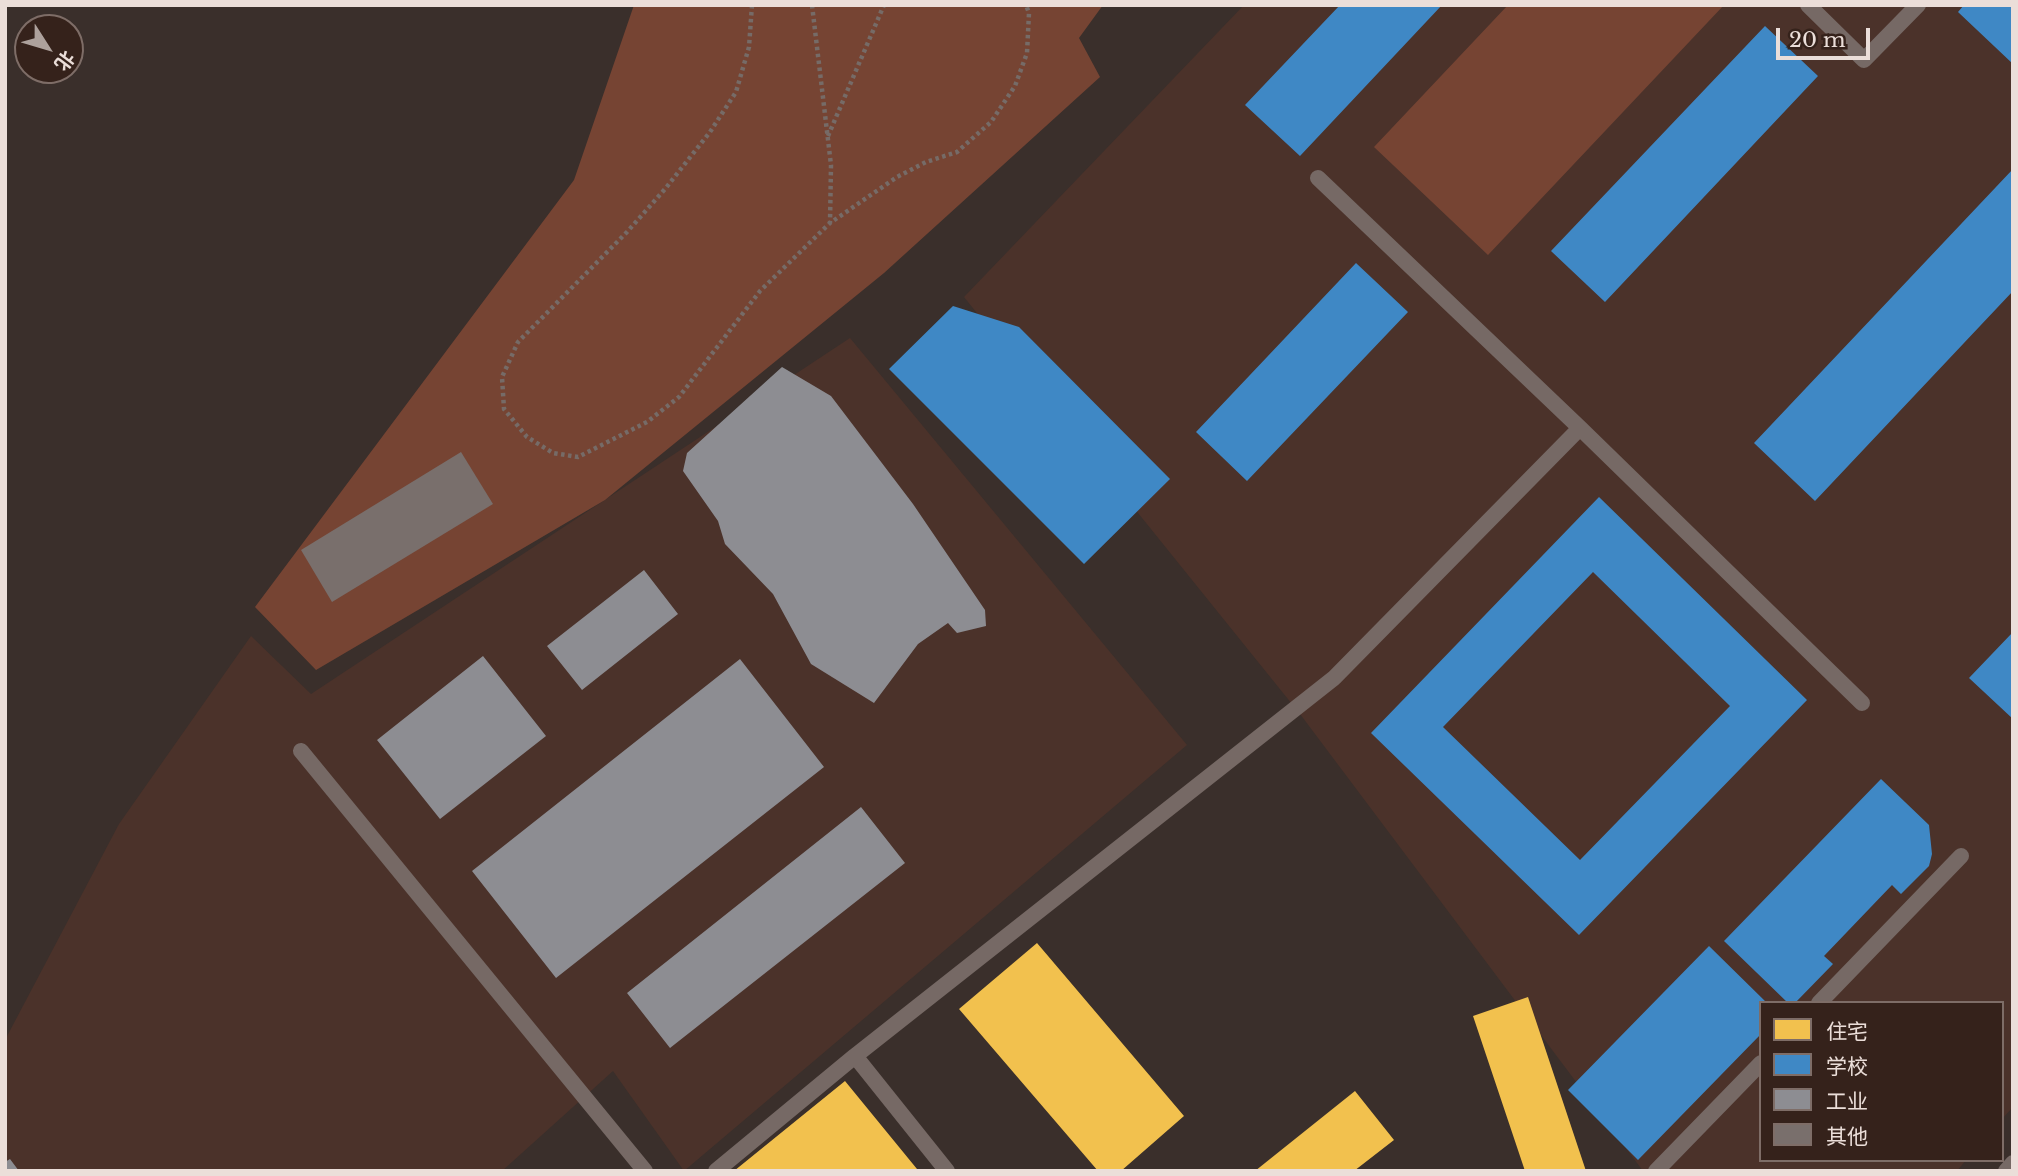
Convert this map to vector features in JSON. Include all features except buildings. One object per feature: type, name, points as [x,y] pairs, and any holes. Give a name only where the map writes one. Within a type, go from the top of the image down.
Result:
[{"type":"lane","points":[[1808,5],[1864,60],[1918,5]]},
{"type":"lane","points":[[1318,178],[1862,702]]},
{"type":"lane","points":[[716,1171],[855,1056],[1334,678],[1580,428]]},
{"type":"lane","points":[[301,751],[645,1171]]},
{"type":"lane","points":[[1821,1001],[1961,856]]},
{"type":"lane","points":[[855,1056],[947,1171]]},
{"type":"lane","points":[[1656,1171],[1759,1065]]},
{"type":"lane","points":[[2006,1171],[2013,1164]]},
{"type":"path","points":[[752,5],[749,47],[736,92],[710,132],[627,232],[518,342],[502,377],[505,408],[527,437],[553,453],[578,457],[647,422],[679,397],[760,291],[830,223],[897,177],[926,162],[957,152],[991,122],[1015,86],[1027,53],[1029,13],[1026,5]]},
{"type":"path","points":[[812,5],[831,165],[830,223]]},
{"type":"path","points":[[828,137],[884,5]]},
{"type":"shaded area","points":[[634,5],[1103,5],[1079,38],[1100,77],[884,273],[605,500],[316,670],[255,607],[574,180]]},
{"type":"shaded area","points":[[1244,5],[2013,5],[2013,1107],[2004,1117],[2004,1001],[1759,1001],[1759,1162],[1964,1162],[1957,1171],[1643,1171],[1300,714],[964,297]]},
{"type":"shaded area","points":[[1508,5],[1724,5],[1488,255],[1374,147]]},
{"type":"shaded area","points":[[850,338],[1187,745],[684,1171],[613,1071],[502,1171],[5,1171],[5,1040],[119,824],[251,636],[311,694]]}]
